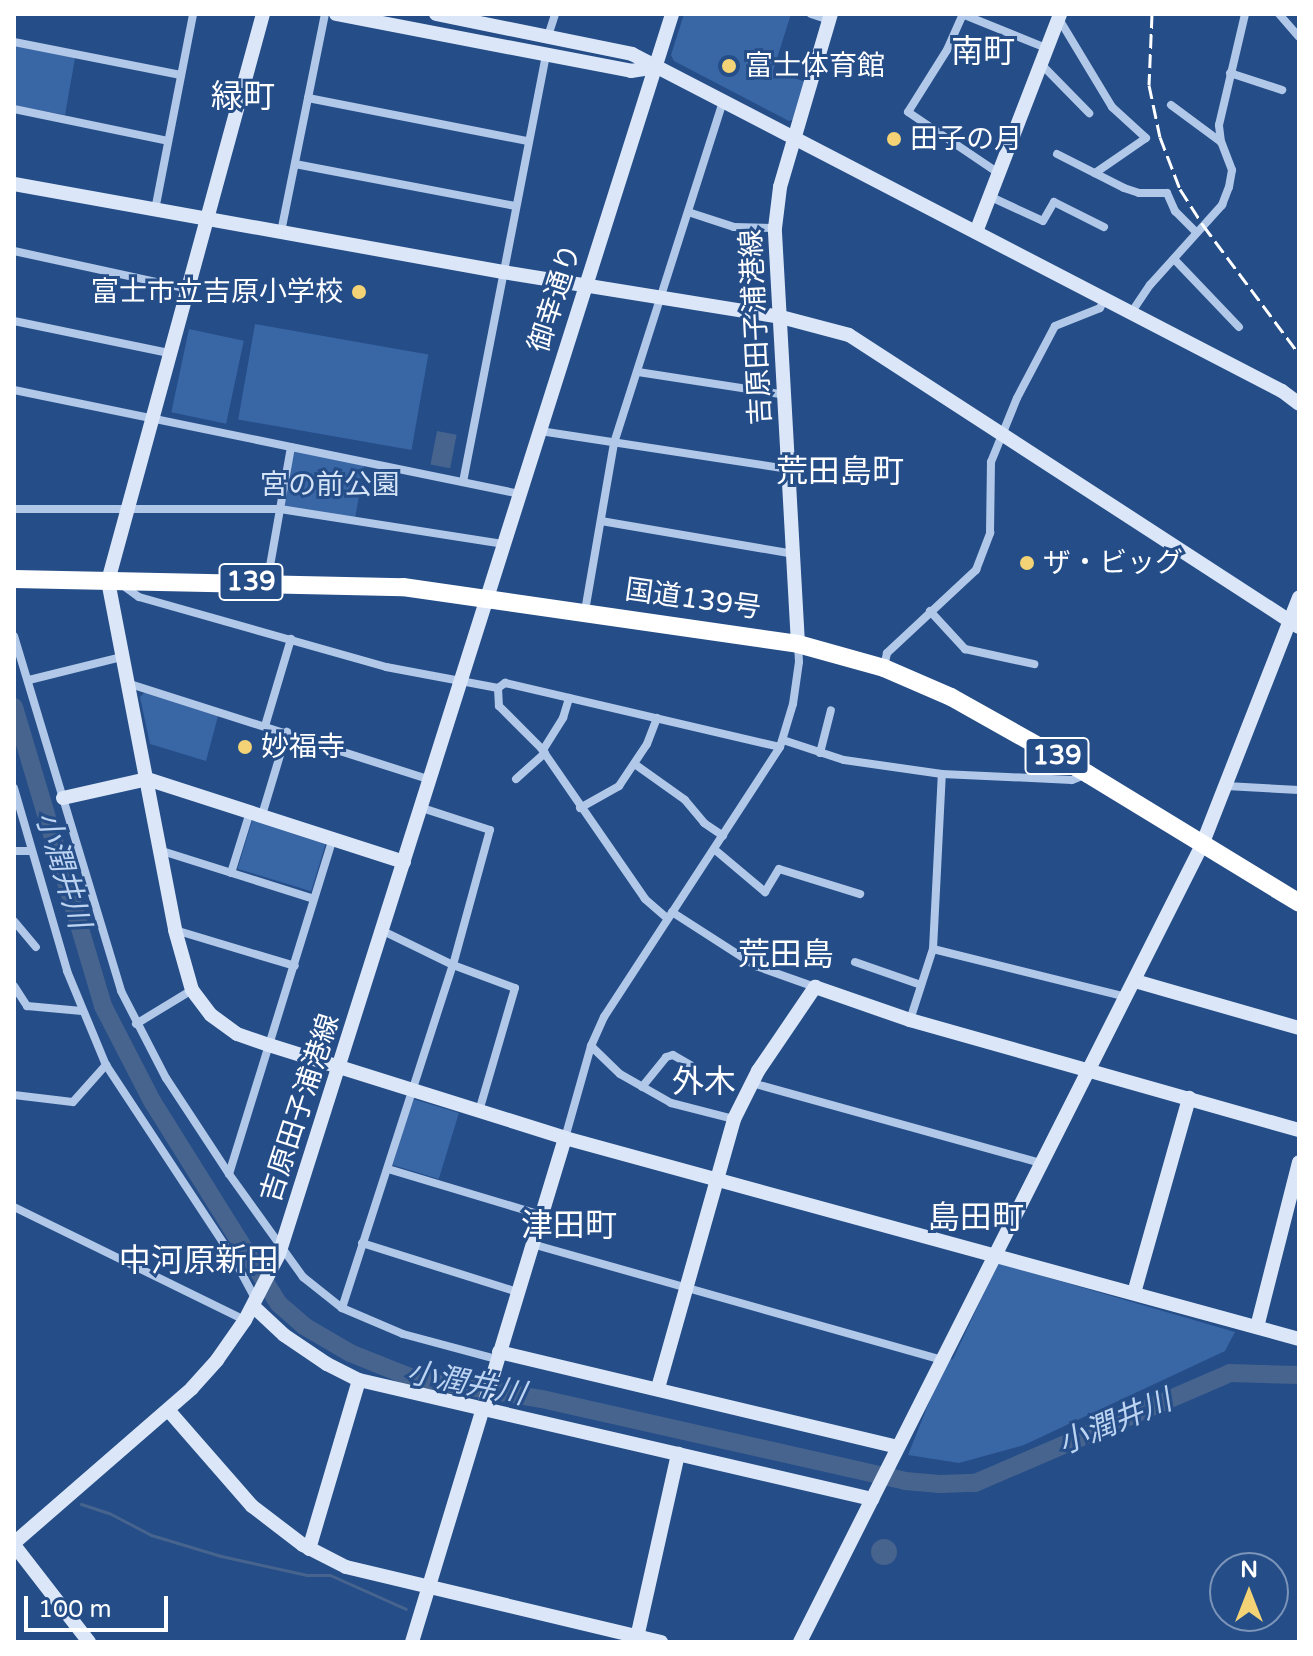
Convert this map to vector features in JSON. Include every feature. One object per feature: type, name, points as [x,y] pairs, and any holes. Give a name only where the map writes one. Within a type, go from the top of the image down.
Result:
[{"type":"highway","name":"国道139号","points":[[14,579],[403,587],[798,644],[884,668],[951,697],[1088,774],[1299,903]]},
{"type":"street","points":[[155,210],[193,14]]},
{"type":"street","points":[[263,14],[127,506],[113,581],[175,930],[192,990],[211,1015],[237,1034],[565,1138],[1299,1339]]},
{"type":"street","points":[[281,232],[325,14]]},
{"type":"street","points":[[336,14],[631,71],[655,67]]},
{"type":"street","points":[[436,14],[632,54],[1282,391],[1299,404]]},
{"type":"street","points":[[548,36],[555,14]]},
{"type":"street","name":"御幸通り","points":[[487,598],[672,14]]},
{"type":"street","points":[[811,14],[830,17]]},
{"type":"street","points":[[1000,174],[908,112],[947,50],[963,14],[1044,56],[1089,113]]},
{"type":"street","points":[[1130,314],[1196,232],[1222,205],[1229,187],[1232,170],[1221,142],[1219,125],[1245,14]]},
{"type":"street","points":[[1279,14],[1299,37]]},
{"type":"street","points":[[976,232],[1059,16]]},
{"type":"street","points":[[1059,16],[1112,107],[1146,138],[1095,173]]},
{"type":"street","name":"吉原田子浦港線","points":[[798,644],[775,228],[780,187],[830,17]]},
{"type":"street","points":[[14,42],[181,75]]},
{"type":"street","points":[[463,482],[546,55]]},
{"type":"street","points":[[1230,73],[1282,90]]},
{"type":"street","points":[[308,98],[528,141]]},
{"type":"street","points":[[585,611],[614,443],[723,101]]},
{"type":"street","points":[[1171,105],[1221,142]]},
{"type":"street","points":[[14,109],[168,141]]},
{"type":"street","points":[[1057,154],[1139,193],[1167,193],[1175,211],[1196,232]]},
{"type":"street","points":[[295,164],[516,206]]},
{"type":"street","points":[[14,184],[503,272],[781,317],[864,342],[1294,624]]},
{"type":"street","points":[[991,197],[1043,221],[1054,202],[1104,227]]},
{"type":"street","points":[[688,212],[734,227],[775,228]]},
{"type":"street","points":[[14,251],[188,289]]},
{"type":"street","points":[[1174,259],[1239,327]]},
{"type":"street","points":[[884,668],[887,653],[961,586],[985,554],[990,533],[991,462],[1055,326],[1100,308],[1104,300]]},
{"type":"street","points":[[14,321],[169,353]]},
{"type":"street","points":[[638,372],[786,395]]},
{"type":"street","points":[[14,390],[520,494]]},
{"type":"street","points":[[540,431],[790,469]]},
{"type":"street","points":[[267,583],[291,447]]},
{"type":"street","points":[[14,509],[127,506],[280,509],[504,544]]},
{"type":"street","points":[[601,521],[794,554]]},
{"type":"street","points":[[113,581],[139,597],[386,667],[498,688],[505,683],[820,753],[942,774],[1072,780],[1088,774]]},
{"type":"street","points":[[800,1642],[1202,845],[1294,624],[1299,597]]},
{"type":"street","name":"吉原田子浦港線","points":[[89,1642],[14,1544],[169,1411],[217,1360],[245,1320],[281,1251],[487,598]]},
{"type":"street","points":[[930,611],[965,649],[1034,664]]},
{"type":"street","points":[[14,636],[107,954],[136,1024],[229,1174],[281,1251],[303,1277],[342,1308],[403,1334],[658,1388],[896,1450]]},
{"type":"street","points":[[265,726],[291,639]]},
{"type":"street","points":[[412,1642],[591,1046],[604,1017],[782,744],[793,704],[799,662],[798,644]]},
{"type":"street","points":[[29,680],[125,656]]},
{"type":"street","points":[[130,684],[430,780]]},
{"type":"street","points":[[498,688],[499,706],[544,751],[645,899],[756,966],[910,1020],[1299,1130]]},
{"type":"street","points":[[516,779],[544,751],[563,718],[569,698]]},
{"type":"street","points":[[820,753],[831,710]]},
{"type":"street","points":[[580,808],[619,786],[636,765],[657,718]]},
{"type":"street","points":[[231,873],[287,732]]},
{"type":"street","points":[[636,765],[685,800],[704,823],[723,836]]},
{"type":"street","points":[[910,1020],[933,949],[942,774]]},
{"type":"street","points":[[63,798],[147,779],[404,862]]},
{"type":"street","points":[[1226,786],[1299,790]]},
{"type":"street","points":[[14,788],[67,971],[106,1065],[235,1261],[256,1301],[284,1335],[327,1364],[359,1380],[678,1454],[874,1495]]},
{"type":"street","points":[[342,1308],[453,965],[490,830],[422,808]]},
{"type":"street","points":[[229,1174],[333,837]]},
{"type":"street","points":[[714,849],[765,892],[779,869],[860,894]]},
{"type":"street","points":[[14,851],[31,851]]},
{"type":"street","points":[[162,851],[314,899]]},
{"type":"street","points":[[14,921],[36,947]]},
{"type":"street","points":[[175,930],[295,966]]},
{"type":"street","points":[[383,931],[453,965],[515,988],[479,1111]]},
{"type":"street","points":[[933,949],[1127,997]]},
{"type":"street","points":[[855,962],[921,985]]},
{"type":"street","points":[[1135,981],[1299,1028]]},
{"type":"street","points":[[14,986],[27,1006],[82,1011]]},
{"type":"street","points":[[658,1388],[734,1119],[752,1083],[815,987]]},
{"type":"street","points":[[136,1024],[192,990]]},
{"type":"street","points":[[591,1046],[620,1074],[671,1103],[734,1119]]},
{"type":"street","points":[[642,1087],[666,1057],[673,1055],[690,1065]]},
{"type":"street","points":[[14,1095],[73,1102],[106,1065]]},
{"type":"street","points":[[752,1083],[1041,1163]]},
{"type":"street","points":[[1134,1293],[1189,1098]]},
{"type":"street","points":[[1257,1327],[1299,1162]]},
{"type":"street","points":[[388,1169],[541,1215]]},
{"type":"street","points":[[14,1207],[245,1320]]},
{"type":"street","points":[[362,1243],[517,1292]]},
{"type":"street","points":[[532,1244],[941,1360]]},
{"type":"street","points":[[309,1549],[359,1380]]},
{"type":"street","points":[[169,1411],[252,1506],[309,1549],[346,1567],[636,1639],[661,1642]]},
{"type":"street","points":[[636,1639],[678,1454]]},
{"type":"green space","name":"富士体育館","points":[[684,14],[791,14],[773,71],[806,82],[795,119],[789,121],[674,61],[671,55]]},
{"type":"green space","points":[[14,46],[75,58],[65,115],[14,105]]},
{"type":"green space","points":[[255,324],[428,355],[411,450],[238,420]]},
{"type":"green space","points":[[189,329],[244,341],[226,424],[171,412]]},
{"type":"green space","name":"宮の前公園","points":[[294,450],[365,463],[355,520],[284,507]]},
{"type":"green space","points":[[145,692],[218,716],[206,761],[150,744],[140,697]]},
{"type":"green space","points":[[253,818],[327,841],[311,891],[238,869]]},
{"type":"green space","points":[[413,1099],[459,1113],[439,1179],[393,1165]]},
{"type":"green space","points":[[998,1263],[1235,1332],[1225,1351],[1024,1445],[959,1463],[908,1455],[946,1360],[953,1359]]},
{"type":"shaded area","points":[[437,431],[457,435],[450,468],[431,464]]},
{"type":"shaded area","points":[[884,1539],[893,1543],[897,1552],[893,1561],[884,1565],[875,1561],[871,1552],[875,1543]]},
{"type":"waterway","name":"小潤井川","points":[[14,707],[103,1006],[152,1101],[279,1304],[304,1326],[350,1353],[410,1377],[542,1399],[905,1481],[940,1484],[975,1483],[1230,1373],[1299,1375]]},
{"type":"waterway","points":[[81,1504],[109,1513],[151,1535],[221,1556],[307,1575],[330,1575],[406,1609]]},
{"type":"railway","points":[[1152,14],[1149,85],[1160,137],[1180,189],[1203,225],[1299,354]]},
{"type":"place","name":"富士体育館","points":[[729,66]]},
{"type":"place","name":"田子の月","points":[[894,139]]},
{"type":"place","name":"富士市立吉原小学校","points":[[359,292]]},
{"type":"place","name":"ザ・ビッグ","points":[[1027,563]]},
{"type":"place","name":"妙福寺","points":[[245,747]]},
{"type":"district","name":"南町","points":[[983,52]]},
{"type":"district","name":"緑町","points":[[243,97]]},
{"type":"district","name":"荒田島町","points":[[840,472]]},
{"type":"district","name":"荒田島","points":[[786,955]]},
{"type":"district","name":"外木","points":[[704,1082]]},
{"type":"district","name":"島田町","points":[[976,1218]]},
{"type":"district","name":"津田町","points":[[569,1226]]},
{"type":"district","name":"中河原新田","points":[[199,1261]]}]
